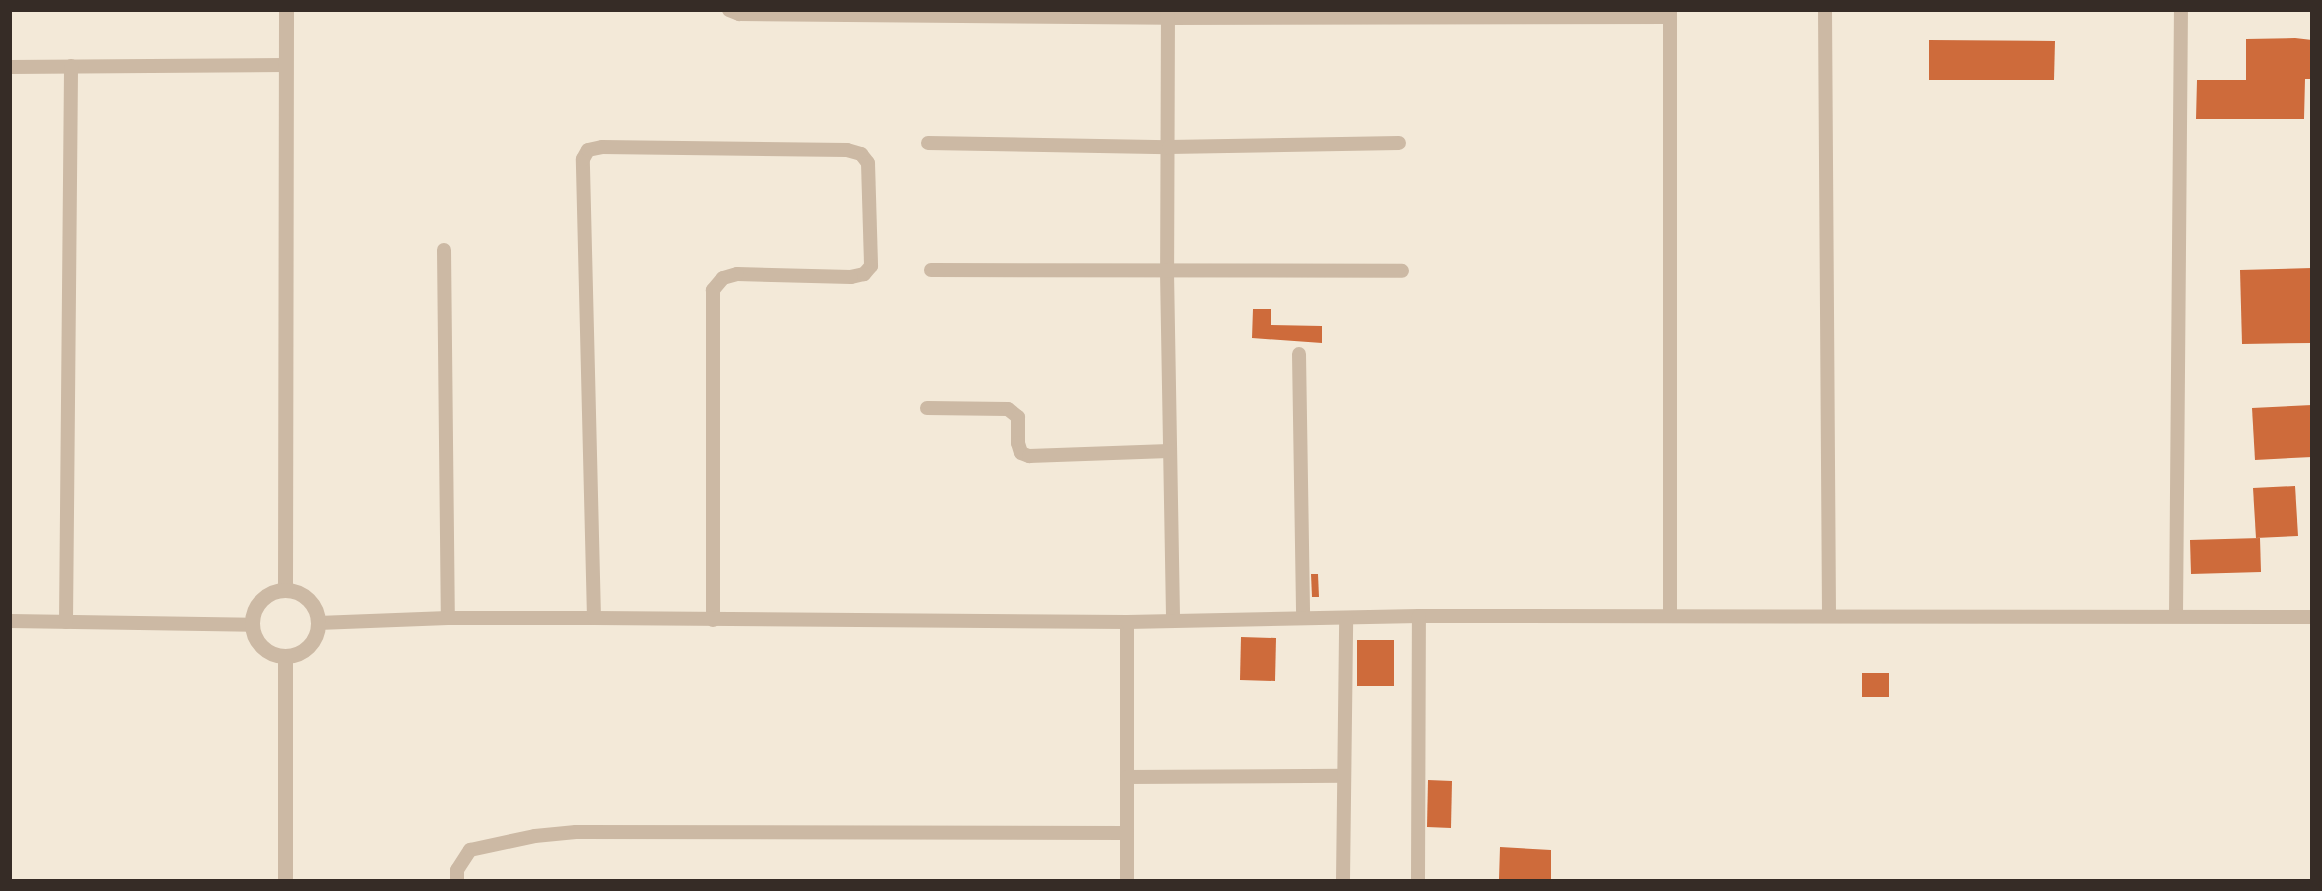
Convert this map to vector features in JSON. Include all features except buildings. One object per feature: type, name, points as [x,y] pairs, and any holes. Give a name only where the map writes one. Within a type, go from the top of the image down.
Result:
[{"type":"street","points":[[285,590],[286,10]]},
{"type":"street","points":[[729,10],[739,14],[1670,14],[1670,616]]},
{"type":"street","points":[[1825,10],[1829,616]]},
{"type":"street","points":[[2176,615],[2181,10]]},
{"type":"street","points":[[1168,14],[1167,272],[1173,620]]},
{"type":"street","points":[[66,622],[71,66]]},
{"type":"street","points":[[10,67],[285,66]]},
{"type":"street","points":[[928,143],[1169,147],[1399,144]]},
{"type":"street","points":[[594,618],[583,159],[588,150],[602,147],[847,150],[861,154],[868,163],[871,266],[864,274],[851,278],[737,273],[723,278],[713,290],[713,620]]},
{"type":"street","points":[[444,250],[448,618]]},
{"type":"street","points":[[931,270],[1402,271]]},
{"type":"street","points":[[1299,354],[1303,618]]},
{"type":"street","points":[[927,408],[1008,409],[1018,417],[1018,443],[1021,453],[1029,456],[1169,451]]},
{"type":"street","points":[[285,590],[295,591],[312,604],[318,623],[311,642],[304,650],[285,656],[275,654],[258,643],[252,624],[253,614],[265,597],[285,590]]},
{"type":"street","points":[[318,623],[448,618],[1127,622],[1419,616],[2176,615],[2312,617]]},
{"type":"street","points":[[1418,880],[1419,616]]},
{"type":"street","points":[[1343,880],[1346,618]]},
{"type":"street","points":[[10,621],[252,624]]},
{"type":"street","points":[[1127,622],[1128,880]]},
{"type":"street","points":[[285,656],[285,880]]},
{"type":"street","points":[[1127,777],[1344,776]]},
{"type":"street","points":[[457,880],[457,870],[470,850],[535,836],[576,832],[1127,833]]}]
